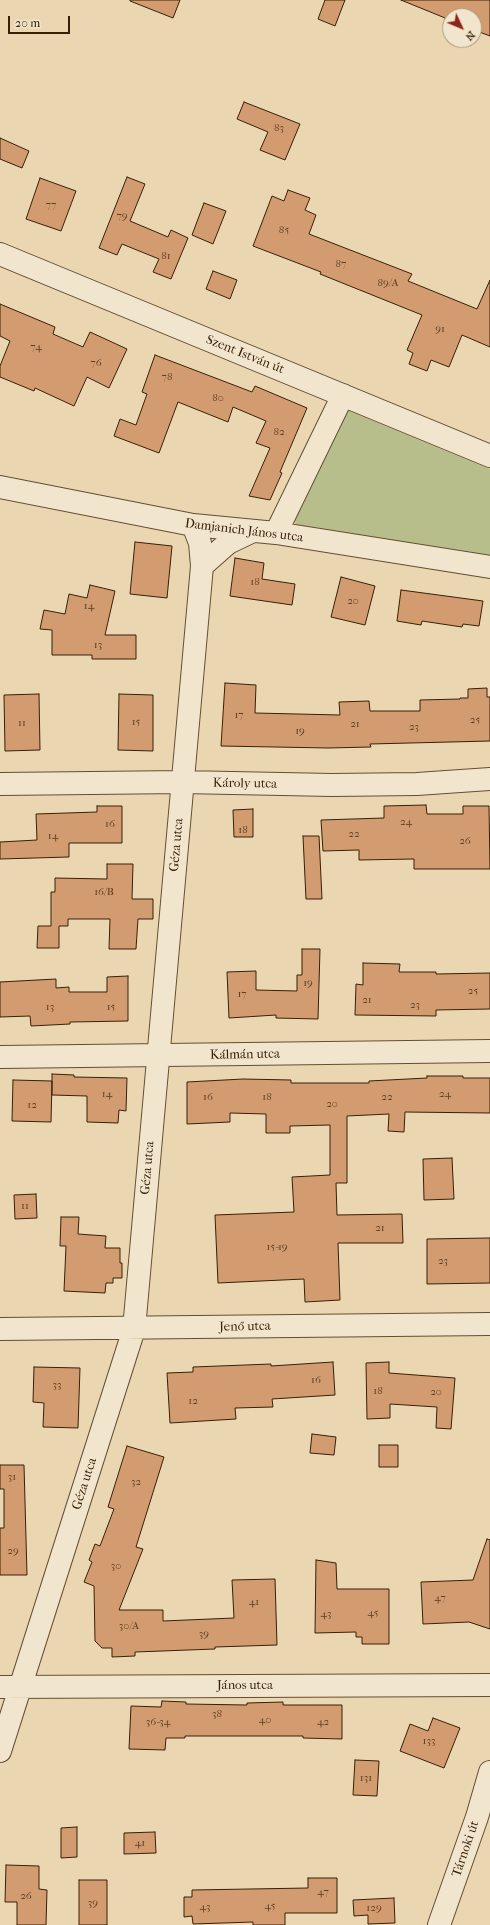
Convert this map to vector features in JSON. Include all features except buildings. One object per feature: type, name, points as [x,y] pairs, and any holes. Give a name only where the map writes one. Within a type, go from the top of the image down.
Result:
[{"type":"street","name":"Szent István út","points":[[0,254],[490,456]]},
{"type":"street","points":[[276,533],[343,395]]},
{"type":"street","name":"Damjanich János utca","points":[[0,487],[193,525],[276,533],[490,567]]},
{"type":"street","name":"Géza utca","points":[[0,1751],[10,1687],[134,1329],[202,566],[200,543],[193,525]]},
{"type":"street","points":[[202,566],[228,543],[253,531]]},
{"type":"street","name":"Károly utca","points":[[0,784],[182,782],[332,785],[417,784],[490,779]]},
{"type":"street","name":"Kálmán utca","points":[[0,1057],[490,1051]]},
{"type":"street","name":"Jenő utca","points":[[0,1330],[490,1324]]},
{"type":"street","name":"János utca","points":[[10,1687],[490,1685]]},
{"type":"street","name":"Tárnoki út","points":[[439,1925],[483,1817],[490,1772]]},
{"type":"green space","points":[[347,410],[490,469],[490,564],[302,531],[295,523],[293,514]]}]
